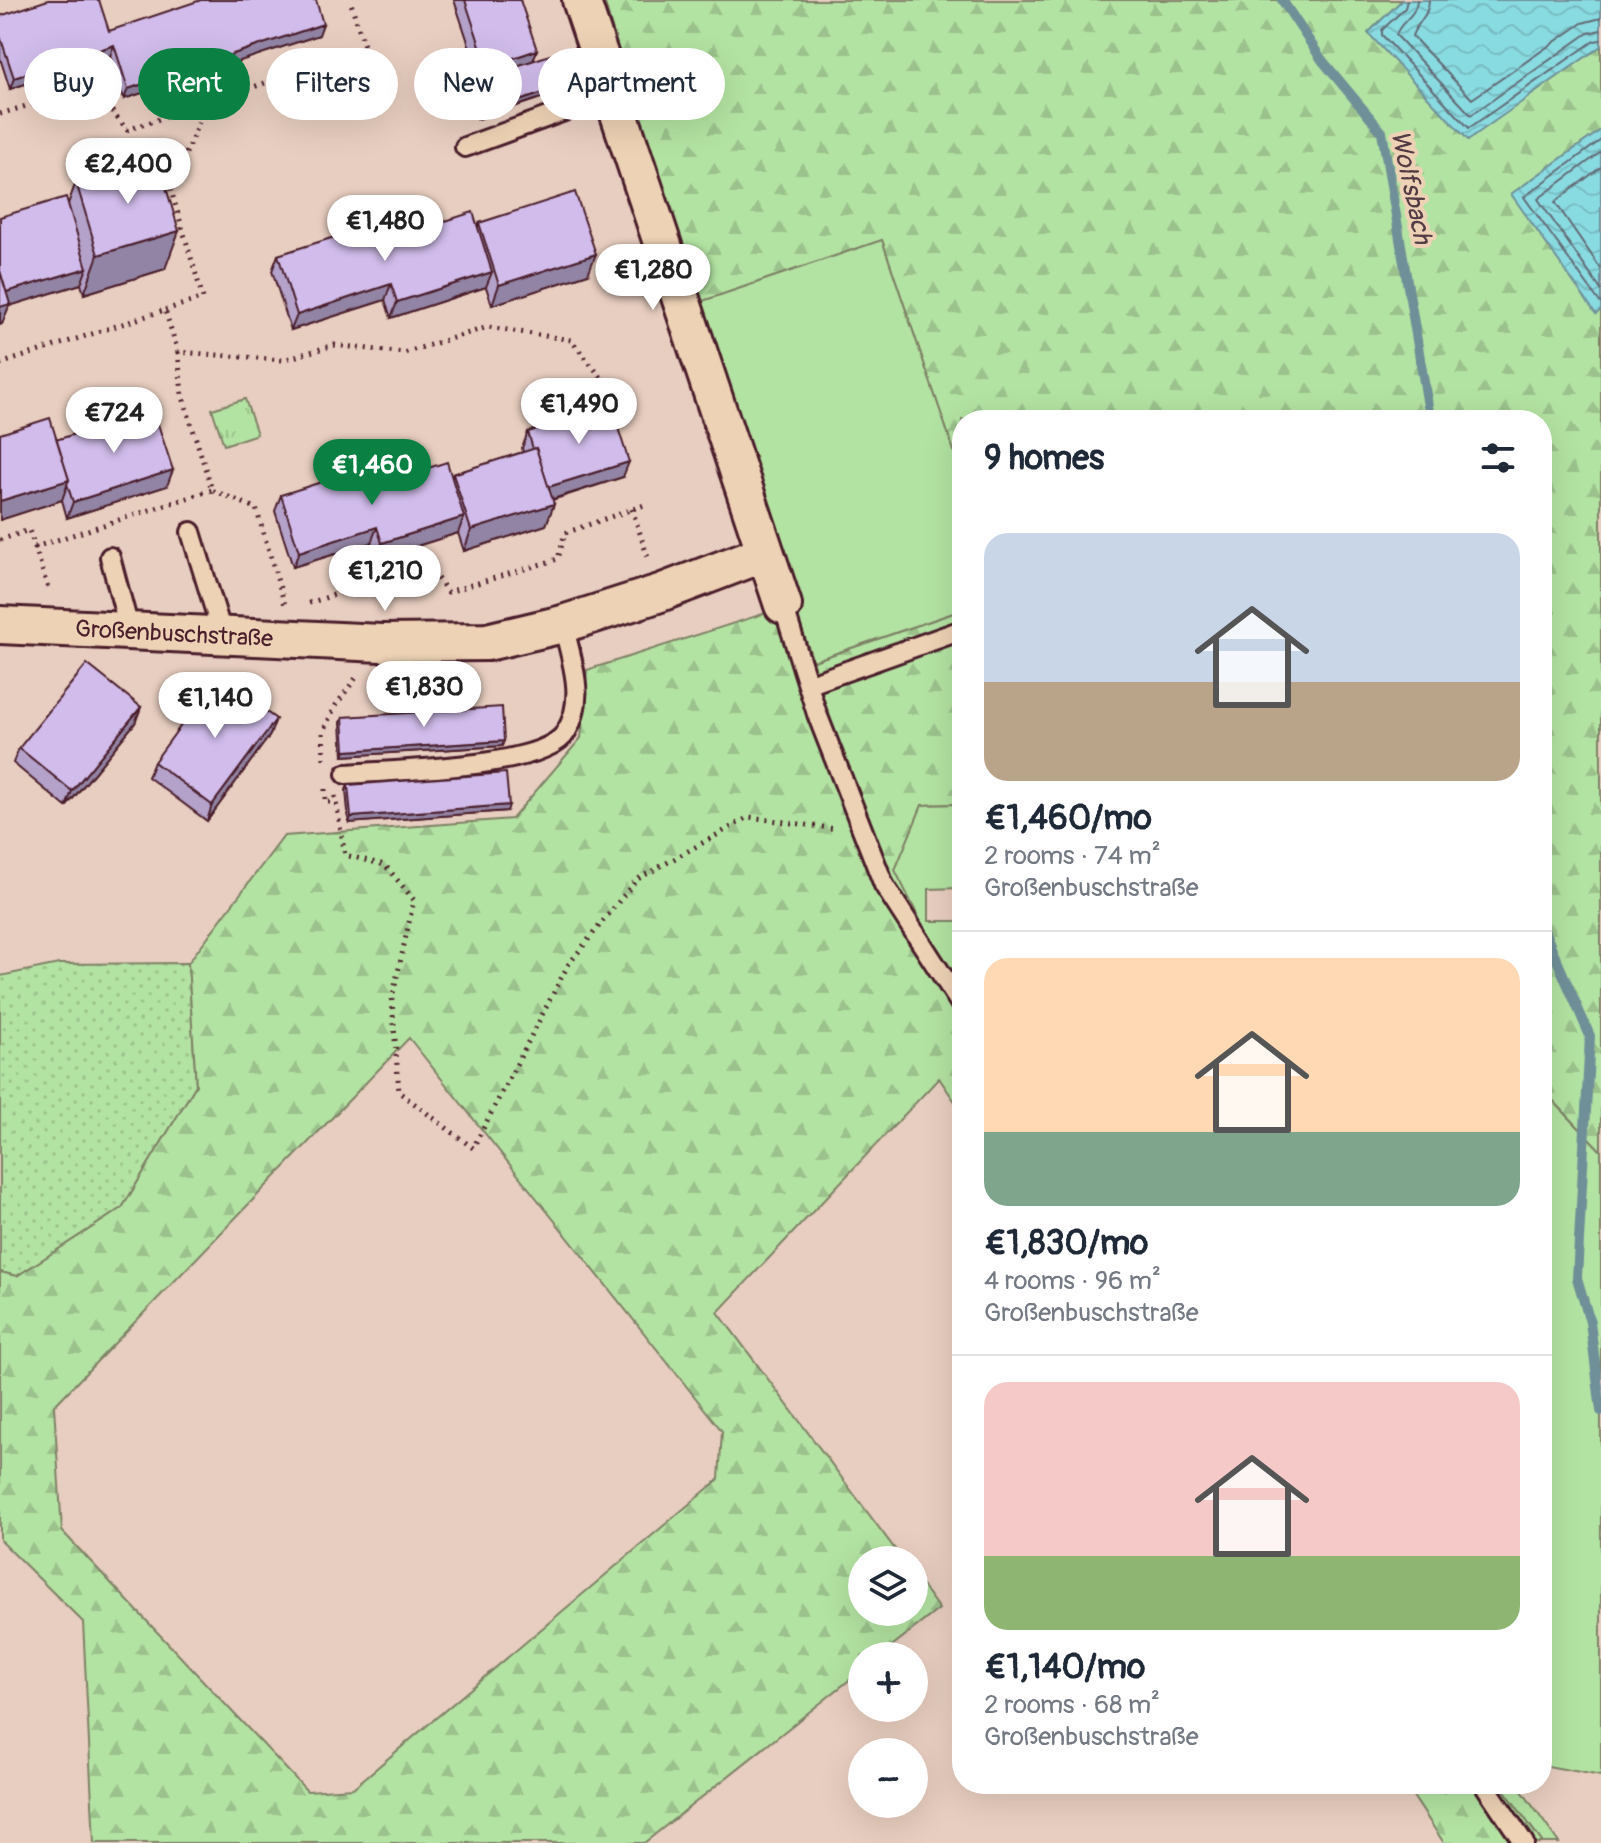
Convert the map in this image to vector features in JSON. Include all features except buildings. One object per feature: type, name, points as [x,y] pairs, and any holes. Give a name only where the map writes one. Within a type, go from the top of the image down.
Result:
[{"type":"street","points":[[581,0],[596,48]]},
{"type":"street","points":[[620,120],[783,605]]},
{"type":"street","name":"Großenbuschstraße","points":[[0,625],[223,636],[288,625],[381,643],[487,642],[563,624],[660,593],[765,553]]},
{"type":"lane","points":[[465,147],[539,120]]},
{"type":"lane","points":[[191,532],[223,636]]},
{"type":"lane","points":[[110,557],[130,632]]},
{"type":"lane","points":[[783,605],[817,714],[884,885],[952,990]]},
{"type":"lane","points":[[346,774],[500,762],[546,750],[565,735],[575,713],[577,683],[563,624]]},
{"type":"lane","points":[[810,684],[952,634]]},
{"type":"lane","points":[[1491,1794],[1524,1843]]},
{"type":"path","points":[[250,88],[365,49],[350,0]]},
{"type":"path","points":[[0,114],[92,86],[127,130],[156,120]]},
{"type":"path","points":[[0,364],[203,298],[171,190],[199,120]]},
{"type":"path","points":[[165,310],[178,352],[182,394],[212,490]]},
{"type":"path","points":[[178,352],[283,360],[334,345],[404,353],[488,327],[571,340],[609,387]]},
{"type":"path","points":[[35,547],[212,490],[256,508],[288,625],[343,592],[356,595],[433,573],[448,592],[558,559],[565,533],[647,504]]},
{"type":"path","points":[[632,509],[660,593]]},
{"type":"path","points":[[0,540],[29,530],[61,629]]},
{"type":"path","points":[[324,774],[323,731],[336,705],[381,643]]},
{"type":"path","points":[[325,788],[325,802],[335,802],[345,855],[385,865],[414,900],[392,999],[399,1092],[473,1148],[568,965],[636,880],[749,817],[861,832]]},
{"type":"green space","points":[[604,0],[1402,0],[1369,32],[1468,139],[1601,46],[1601,130],[1512,194],[1596,313],[1601,310],[1601,1151],[1552,1100],[1552,410],[952,410],[952,446],[882,240],[691,305],[638,120],[725,120],[725,48],[618,48]]},
{"type":"green space","points":[[882,240],[952,446],[952,613],[813,661],[691,305]]},
{"type":"green space","points":[[245,399],[257,434],[224,445],[212,409]]},
{"type":"green space","points":[[794,604],[814,661],[952,613],[952,804],[922,805],[926,932],[952,970],[952,1097],[939,1078],[718,1312],[893,1546],[848,1546],[848,1626],[917,1626],[897,1642],[848,1642],[848,1681],[644,1843],[94,1843],[83,1622],[0,1540],[0,1272],[17,1276],[122,1208],[196,1085],[188,963],[284,836],[512,819],[581,738],[587,670]],"holes":[[[409,1038],[722,1431],[719,1479],[353,1788],[307,1791],[62,1531],[54,1406]]]},
{"type":"green space","points":[[952,804],[952,888],[929,889],[929,921],[952,921],[952,970],[926,932],[895,870],[922,805]]},
{"type":"green space","points":[[188,963],[196,1085],[122,1208],[17,1276],[0,1272],[0,976],[59,964]]},
{"type":"green space","points":[[1552,1100],[1601,1151],[1601,1776],[1552,1767]]},
{"type":"green space","points":[[928,1594],[939,1609],[928,1618]]},
{"type":"green space","points":[[1412,1794],[1507,1794],[1543,1843],[1444,1843]]},
{"type":"green space","points":[[1507,1794],[1524,1794],[1559,1843],[1543,1843]]},
{"type":"water","points":[[1402,0],[1601,0],[1601,46],[1468,140],[1368,33]]},
{"type":"water","points":[[1601,130],[1601,310],[1596,314],[1511,194]]},
{"type":"waterway","name":"Wolfsbach","points":[[1282,0],[1322,60],[1382,132],[1429,410]]},
{"type":"waterway","name":"Wolfsbach","points":[[1552,949],[1590,1036],[1577,1278],[1590,1322],[1601,1411]]}]
